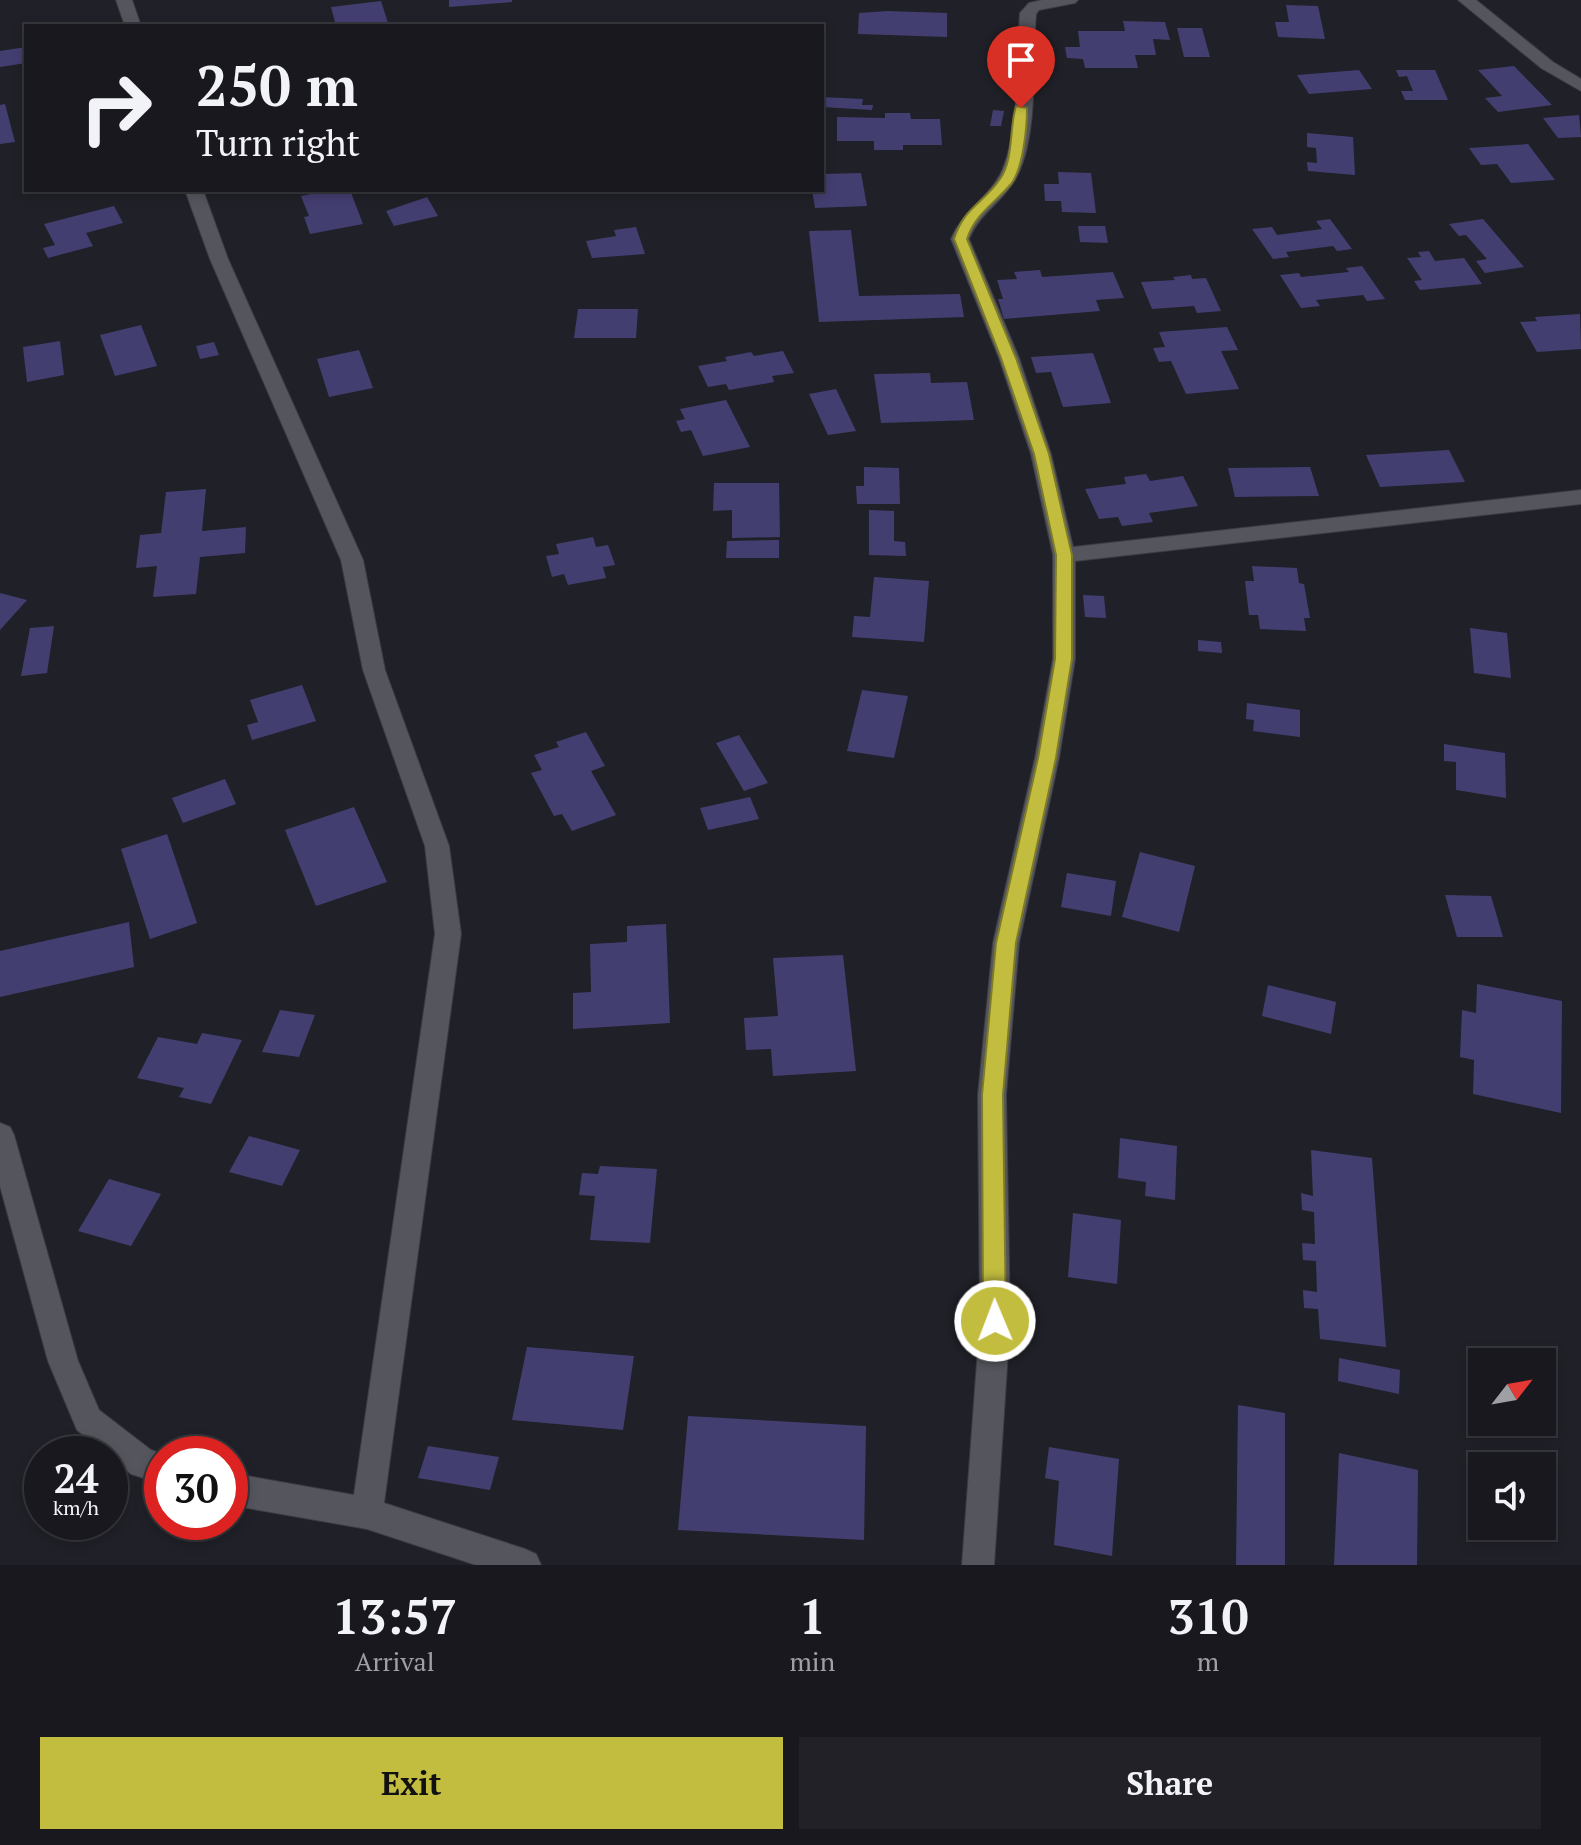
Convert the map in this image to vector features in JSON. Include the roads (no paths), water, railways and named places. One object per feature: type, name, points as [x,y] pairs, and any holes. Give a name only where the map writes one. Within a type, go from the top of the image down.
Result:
[{"type":"street","points":[[124,0],[132,24]]},
{"type":"street","points":[[978,1565],[995,1321],[992,1095],[1006,943],[1047,758],[1064,659],[1064,555],[1041,454],[1009,358],[960,239],[966,221],[1007,179],[1015,155],[1020,131],[1028,13],[1034,6],[1070,0]]},
{"type":"street","points":[[1466,0],[1547,65],[1581,86]]},
{"type":"street","points":[[195,192],[219,259],[352,560],[374,670],[437,846],[448,934],[367,1513]]},
{"type":"street","points":[[1064,555],[1581,497]]},
{"type":"street","points":[[0,1135],[63,1361],[88,1420],[144,1464]]},
{"type":"street","points":[[248,1492],[367,1513],[525,1565]]}]
